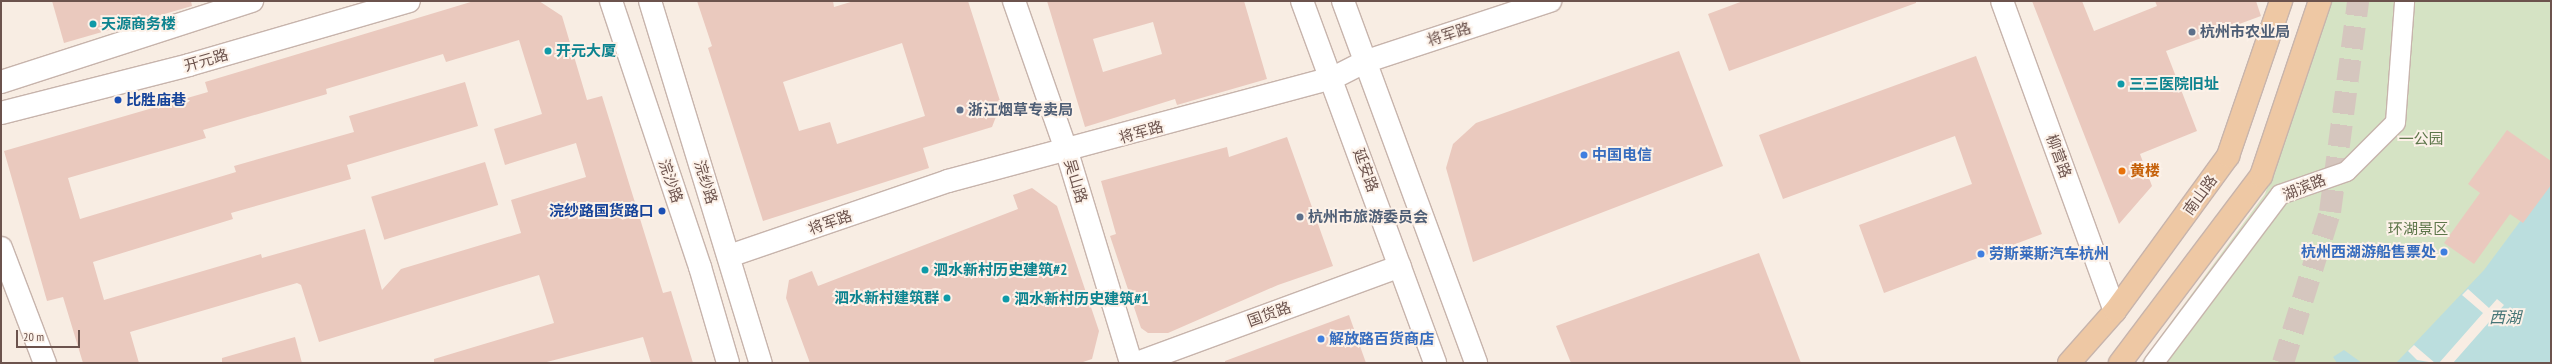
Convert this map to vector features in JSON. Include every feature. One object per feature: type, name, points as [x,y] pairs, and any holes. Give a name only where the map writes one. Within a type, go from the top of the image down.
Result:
[{"type":"main road","name":"南山路","points":[[2069,363],[2115,311],[2228,156],[2281,1]]},
{"type":"main road","points":[[2120,363],[2261,176],[2320,1]]},
{"type":"street","points":[[1,82],[252,1]]},
{"type":"street","name":"开元路","points":[[1,113],[189,64],[409,1]]},
{"type":"street","name":"浣沙路","points":[[611,1],[700,267],[728,363]]},
{"type":"street","name":"浣纱路","points":[[650,1],[761,363]]},
{"type":"street","name":"吴山路","points":[[1014,1],[1067,152],[1131,363]]},
{"type":"street","name":"延安路","points":[[1302,1],[1333,78],[1435,363]]},
{"type":"street","points":[[1343,1],[1476,363]]},
{"type":"street","name":"将军路","points":[[729,256],[948,181],[1067,152],[1333,78],[1366,61],[1550,1]]},
{"type":"street","name":"柳营路","points":[[2002,1],[2115,311]]},
{"type":"street","name":"湖滨路","points":[[2153,363],[2280,194],[2346,171],[2395,122],[2404,1]]},
{"type":"street","points":[[1,248],[46,363]]},
{"type":"street","name":"国货路","points":[[1137,363],[1400,266]]},
{"type":"green space","name":"环湖景区","points":[[2331,1],[2551,1],[2551,363],[2141,363],[2265,194]]},
{"type":"water","name":"西湖","points":[[2551,180],[2551,363],[2396,363],[2484,270]]},
{"type":"water","points":[[2344,350],[2362,363],[2337,363],[2333,357]]},
{"type":"pier","points":[[2468,289],[2489,308],[2497,299],[2504,305],[2453,363],[2439,363],[2483,313],[2462,295]]},
{"type":"pier","points":[[2414,345],[2435,363],[2417,360],[2408,351]]},
{"type":"building","name":"天源商务楼","points":[[52,1],[191,1],[192,6],[64,43]]},
{"type":"building","points":[[474,1],[539,1],[562,16],[587,100],[602,96],[663,293],[671,291],[693,363],[651,363],[643,337],[543,363],[434,363],[434,359],[554,323],[539,275],[319,342],[301,285],[297,283],[130,332],[139,363],[83,363],[63,297],[47,301],[4,151],[208,92],[205,82]],"holes":[[[519,40],[542,114],[494,129],[505,165],[576,143],[586,177],[511,200],[521,233],[401,269],[382,290],[365,229],[262,258],[261,254],[104,300],[93,262],[233,219],[231,213],[351,179],[347,165],[478,126],[465,82],[349,116],[354,132],[234,166],[236,172],[80,219],[68,178],[206,138],[203,130],[327,94],[326,89],[443,54],[446,62]]]},
{"type":"building","name":"浙江烟草专卖局","points":[[697,1],[833,1],[834,7],[854,1],[968,1],[1001,104],[992,127],[923,148],[929,168],[763,221],[708,48],[712,46]],"holes":[[[902,43],[925,116],[837,144],[830,122],[799,131],[783,82]]]},
{"type":"building","points":[[1047,1],[1244,1],[1267,79],[1177,105],[1175,99],[1085,127]],"holes":[[[1153,22],[1162,54],[1103,72],[1093,39]]]},
{"type":"building","points":[[1743,1],[1916,1],[1916,3],[1729,71],[1708,14]]},
{"type":"building","name":"三三医院旧址","points":[[2032,1],[2082,1],[2094,31],[2157,6],[2155,1],[2256,1],[2261,16],[2166,51],[2197,131],[2140,154],[2152,186],[2119,224]]},
{"type":"building","name":"中国电信","points":[[1679,51],[1723,166],[1473,262],[1446,168],[1453,144],[1476,123]]},
{"type":"building","points":[[1976,56],[2042,234],[1884,293],[1859,225],[1972,184],[1955,136],[1783,199],[1759,135]]},
{"type":"building","points":[[2507,130],[2551,161],[2551,185],[2523,223],[2510,214],[2474,264],[2444,243],[2480,193],[2468,184]]},
{"type":"building","points":[[1287,137],[1333,266],[1278,285],[1168,333],[1148,333],[1141,328],[1110,236],[1116,234],[1101,181],[1227,147],[1229,157]]},
{"type":"building","points":[[485,162],[498,205],[384,240],[371,197]]},
{"type":"building","points":[[1032,188],[1057,206],[1099,331],[1092,359],[1080,363],[810,363],[786,298],[789,280],[812,271],[818,286],[1018,209],[1013,195]]},
{"type":"building","points":[[1759,253],[1801,363],[1571,363],[1556,326]]},
{"type":"building","name":"解放路百货商店","points":[[1349,315],[1366,363],[1225,363],[1225,361]]},
{"type":"building","points":[[295,337],[302,363],[222,363],[222,358]]},
{"type":"tunnel","points":[[2283,363],[2330,212],[2358,1]]},
{"type":"place","name":"天源商务楼","points":[[93,24]]},
{"type":"place","name":"杭州市农业局","points":[[2192,32]]},
{"type":"place","name":"开元大厦","points":[[548,51]]},
{"type":"place","name":"三三医院旧址","points":[[2121,84]]},
{"type":"place","name":"比胜庙巷","points":[[118,100]]},
{"type":"place","name":"浙江烟草专卖局","points":[[960,110]]},
{"type":"place","name":"中国电信","points":[[1584,155]]},
{"type":"place","name":"黄楼","points":[[2122,171]]},
{"type":"place","name":"浣纱路国货路口","points":[[662,211]]},
{"type":"place","name":"杭州市旅游委员会","points":[[1300,217]]},
{"type":"place","name":"杭州西湖游船售票处","points":[[2444,252]]},
{"type":"place","name":"劳斯莱斯汽车杭州","points":[[1981,254]]},
{"type":"place","name":"泗水新村历史建筑#2","points":[[925,270]]},
{"type":"place","name":"泗水新村建筑群","points":[[947,298]]},
{"type":"place","name":"泗水新村历史建筑#1","points":[[1006,299]]},
{"type":"place","name":"解放路百货商店","points":[[1321,339]]},
{"type":"park label","name":"一公园","points":[[2421,139]]}]
